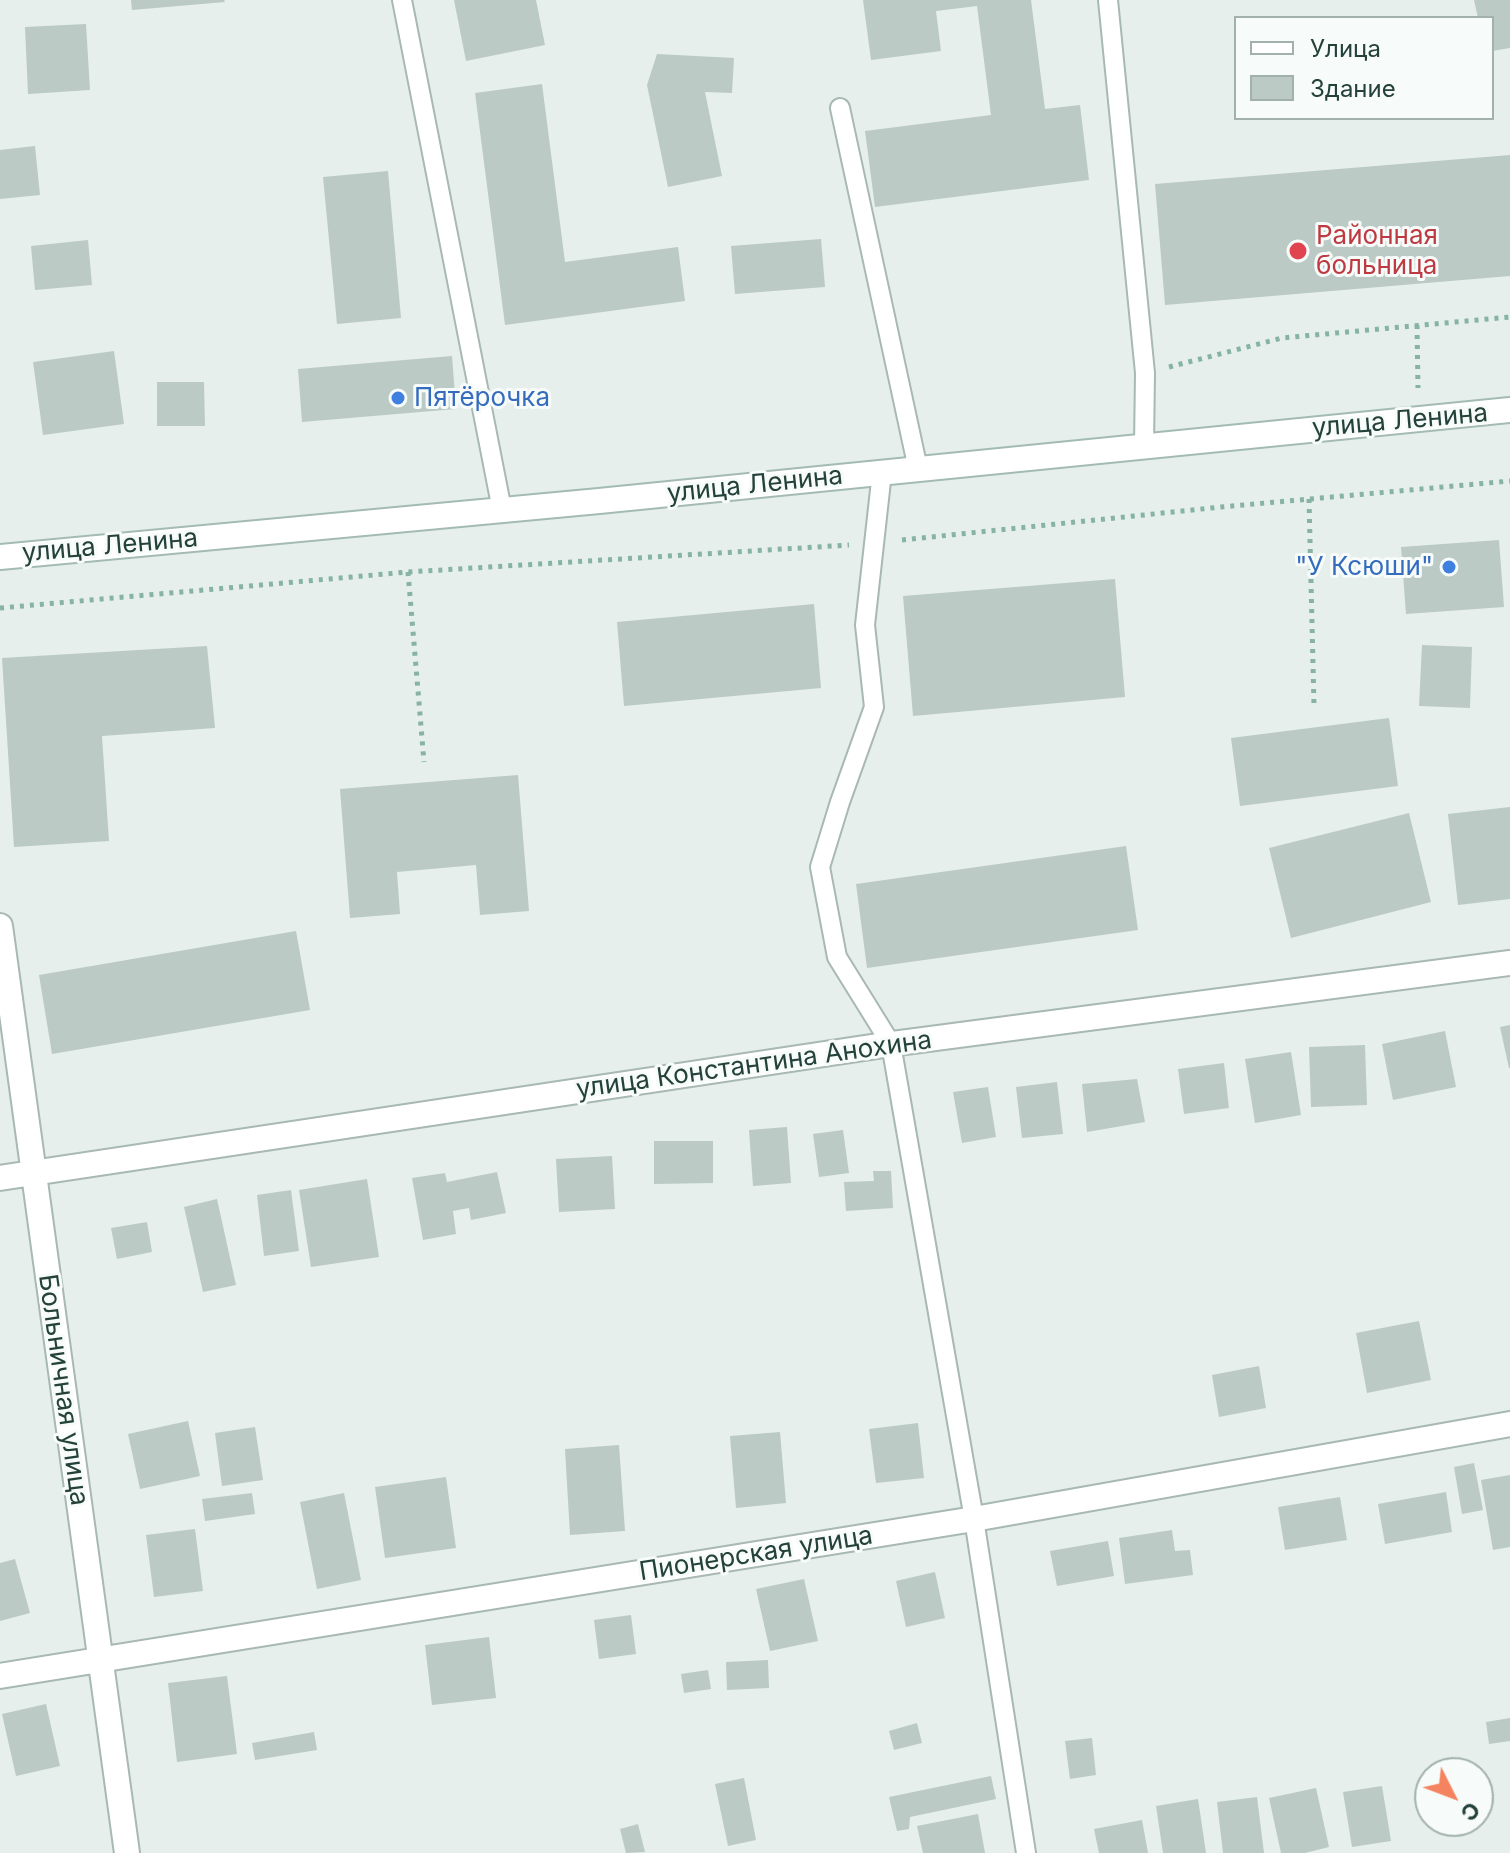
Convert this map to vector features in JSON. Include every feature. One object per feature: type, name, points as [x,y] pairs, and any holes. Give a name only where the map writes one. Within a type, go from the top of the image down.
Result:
[{"type":"street","name":"улица Ленина","points":[[0,557],[1510,410]]},
{"type":"street","name":"Больничная улица","points":[[0,926],[127,1853]]},
{"type":"street","name":"улица Константина Анохина","points":[[0,1178],[891,1044],[1510,963]]},
{"type":"street","name":"Пионерская улица","points":[[0,1676],[974,1519],[1510,1424]]},
{"type":"lane","points":[[402,0],[502,510]]},
{"type":"lane","points":[[1108,0],[1145,373],[1144,446]]},
{"type":"lane","points":[[840,108],[918,469]]},
{"type":"lane","points":[[882,472],[865,625],[874,707],[820,867],[837,957],[891,1044],[974,1519],[1026,1853]]},
{"type":"path","points":[[1145,373],[1282,338],[1510,317]]},
{"type":"path","points":[[1417,325],[1418,418]]},
{"type":"path","points":[[0,608],[408,572],[874,543],[1510,481]]},
{"type":"path","points":[[1309,499],[1314,706]]},
{"type":"path","points":[[408,572],[424,762]]},
{"type":"building","points":[[131,0],[224,0],[225,2],[132,10]]},
{"type":"building","points":[[454,0],[536,0],[545,45],[466,61]]},
{"type":"building","points":[[863,0],[1031,0],[1045,109],[1080,105],[1089,180],[875,207],[865,131],[991,115],[977,6],[936,11],[941,51],[871,60]]},
{"type":"building","points":[[1474,0],[1510,0],[1510,48],[1494,51],[1494,16],[1478,16]]},
{"type":"building","points":[[86,24],[90,90],[28,94],[25,27]]},
{"type":"building","points":[[657,54],[734,58],[732,93],[705,92],[722,176],[668,187],[647,85]]},
{"type":"building","points":[[542,84],[565,262],[678,247],[685,301],[505,325],[475,93]]},
{"type":"building","points":[[35,146],[40,195],[0,199],[0,150]]},
{"type":"building","points":[[1510,155],[1510,276],[1165,305],[1155,184]]},
{"type":"building","points":[[388,171],[401,318],[337,324],[323,177]]},
{"type":"building","points":[[821,239],[825,287],[735,294],[731,246]]},
{"type":"building","points":[[88,240],[92,285],[35,290],[31,246]]},
{"type":"building","points":[[114,351],[124,424],[43,435],[33,362]]},
{"type":"building","points":[[452,356],[456,409],[302,422],[298,369]]},
{"type":"building","points":[[157,382],[204,382],[205,426],[157,426]]},
{"type":"building","points":[[1499,540],[1504,607],[1406,614],[1401,547]]},
{"type":"building","points":[[1115,579],[1125,697],[913,716],[903,596]]},
{"type":"building","points":[[814,604],[821,688],[624,706],[617,622]]},
{"type":"building","points":[[1422,645],[1472,647],[1470,708],[1419,706]]},
{"type":"building","points":[[207,646],[215,728],[102,736],[109,841],[14,847],[2,658]]},
{"type":"building","points":[[1389,718],[1398,786],[1240,806],[1231,738]]},
{"type":"building","points":[[518,775],[529,911],[480,915],[476,865],[397,872],[400,914],[350,918],[340,789]]},
{"type":"building","points":[[1510,807],[1510,899],[1458,905],[1448,814]]},
{"type":"building","points":[[1409,813],[1431,902],[1291,938],[1269,848]]},
{"type":"building","points":[[1126,846],[1138,930],[867,968],[856,884]]},
{"type":"building","points":[[296,931],[310,1010],[52,1054],[39,975]]},
{"type":"building","points":[[1510,1025],[1510,1068],[1509,1068],[1500,1027]]},
{"type":"building","points":[[1445,1031],[1456,1087],[1393,1100],[1382,1044]]},
{"type":"building","points":[[1365,1045],[1367,1105],[1311,1107],[1309,1047]]},
{"type":"building","points":[[1291,1052],[1301,1115],[1255,1123],[1245,1059]]},
{"type":"building","points":[[1224,1063],[1229,1108],[1184,1114],[1178,1069]]},
{"type":"building","points":[[1137,1079],[1145,1122],[1087,1132],[1082,1084]]},
{"type":"building","points":[[1057,1082],[1063,1134],[1022,1138],[1016,1087]]},
{"type":"building","points":[[988,1087],[996,1137],[962,1143],[953,1092]]},
{"type":"building","points":[[787,1127],[791,1183],[753,1186],[749,1130]]},
{"type":"building","points":[[843,1130],[849,1173],[819,1177],[813,1134]]},
{"type":"building","points":[[654,1141],[713,1141],[713,1183],[654,1184]]},
{"type":"building","points":[[612,1156],[615,1209],[559,1212],[556,1159]]},
{"type":"building","points":[[873,1171],[891,1171],[893,1208],[846,1211],[844,1182],[874,1181]]},
{"type":"building","points":[[497,1172],[506,1213],[471,1220],[469,1208],[453,1211],[456,1234],[423,1240],[412,1178],[445,1173],[447,1182]]},
{"type":"building","points":[[367,1179],[379,1257],[311,1267],[299,1190]]},
{"type":"building","points":[[291,1190],[299,1251],[264,1256],[257,1195]]},
{"type":"building","points":[[217,1199],[236,1285],[203,1292],[184,1207]]},
{"type":"building","points":[[147,1222],[152,1252],[117,1259],[111,1228]]},
{"type":"building","points":[[1419,1321],[1431,1380],[1367,1393],[1356,1333]]},
{"type":"building","points":[[1259,1366],[1266,1408],[1219,1417],[1212,1375]]},
{"type":"building","points":[[188,1421],[200,1476],[140,1489],[128,1434]]},
{"type":"building","points":[[918,1423],[924,1478],[876,1483],[869,1429]]},
{"type":"building","points":[[255,1427],[263,1480],[222,1486],[215,1433]]},
{"type":"building","points":[[780,1432],[786,1503],[736,1508],[730,1436]]},
{"type":"building","points":[[619,1445],[625,1531],[570,1535],[565,1449]]},
{"type":"building","points":[[1474,1463],[1483,1510],[1462,1514],[1454,1467]]},
{"type":"building","points":[[1510,1475],[1510,1547],[1493,1550],[1481,1480]]},
{"type":"building","points":[[446,1477],[456,1548],[385,1558],[375,1487]]},
{"type":"building","points":[[1446,1492],[1452,1532],[1385,1544],[1378,1504]]},
{"type":"building","points":[[252,1493],[255,1514],[205,1521],[202,1499]]},
{"type":"building","points":[[344,1493],[361,1580],[317,1589],[300,1502]]},
{"type":"building","points":[[1340,1497],[1347,1540],[1285,1550],[1278,1507]]},
{"type":"building","points":[[195,1529],[203,1591],[154,1597],[146,1535]]},
{"type":"building","points":[[1172,1530],[1175,1551],[1190,1550],[1193,1575],[1125,1584],[1119,1538]]},
{"type":"building","points":[[1108,1541],[1114,1576],[1057,1586],[1050,1551]]},
{"type":"building","points":[[15,1559],[30,1613],[0,1621],[0,1563]]},
{"type":"building","points":[[935,1572],[945,1618],[906,1627],[896,1581]]},
{"type":"building","points":[[804,1579],[818,1641],[770,1651],[756,1589]]},
{"type":"building","points":[[631,1615],[636,1654],[599,1659],[594,1620]]},
{"type":"building","points":[[489,1637],[496,1698],[432,1705],[425,1645]]},
{"type":"building","points":[[768,1660],[769,1688],[727,1690],[726,1662]]},
{"type":"building","points":[[708,1670],[711,1689],[684,1693],[681,1674]]},
{"type":"building","points":[[227,1676],[237,1754],[177,1762],[168,1683]]},
{"type":"building","points":[[46,1704],[60,1766],[16,1776],[2,1714]]},
{"type":"building","points":[[1510,1718],[1510,1741],[1489,1744],[1486,1722]]},
{"type":"building","points":[[917,1723],[922,1743],[894,1750],[889,1731]]},
{"type":"building","points":[[314,1732],[317,1750],[255,1760],[252,1743]]},
{"type":"building","points":[[1092,1738],[1096,1775],[1070,1779],[1065,1741]]},
{"type":"building","points":[[991,1776],[996,1799],[910,1817],[909,1829],[897,1831],[889,1797]]},
{"type":"building","points":[[744,1778],[756,1840],[728,1846],[715,1784]]},
{"type":"building","points":[[1382,1786],[1391,1841],[1352,1847],[1343,1792]]},
{"type":"building","points":[[1316,1788],[1329,1847],[1305,1853],[1281,1853],[1269,1798]]},
{"type":"building","points":[[1257,1797],[1264,1853],[1223,1853],[1217,1802]]},
{"type":"building","points":[[1198,1799],[1206,1853],[1163,1853],[1156,1806]]},
{"type":"building","points":[[978,1814],[985,1853],[923,1853],[917,1826]]},
{"type":"building","points":[[1142,1820],[1148,1853],[1099,1853],[1094,1829]]},
{"type":"building","points":[[638,1824],[645,1852],[626,1853],[620,1829]]},
{"type":"place","name":"Районная больница","points":[[1298,251]]},
{"type":"place","name":"Пятёрочка","points":[[398,398]]},
{"type":"place","name":"\"У Ксюши\"","points":[[1449,567]]}]
